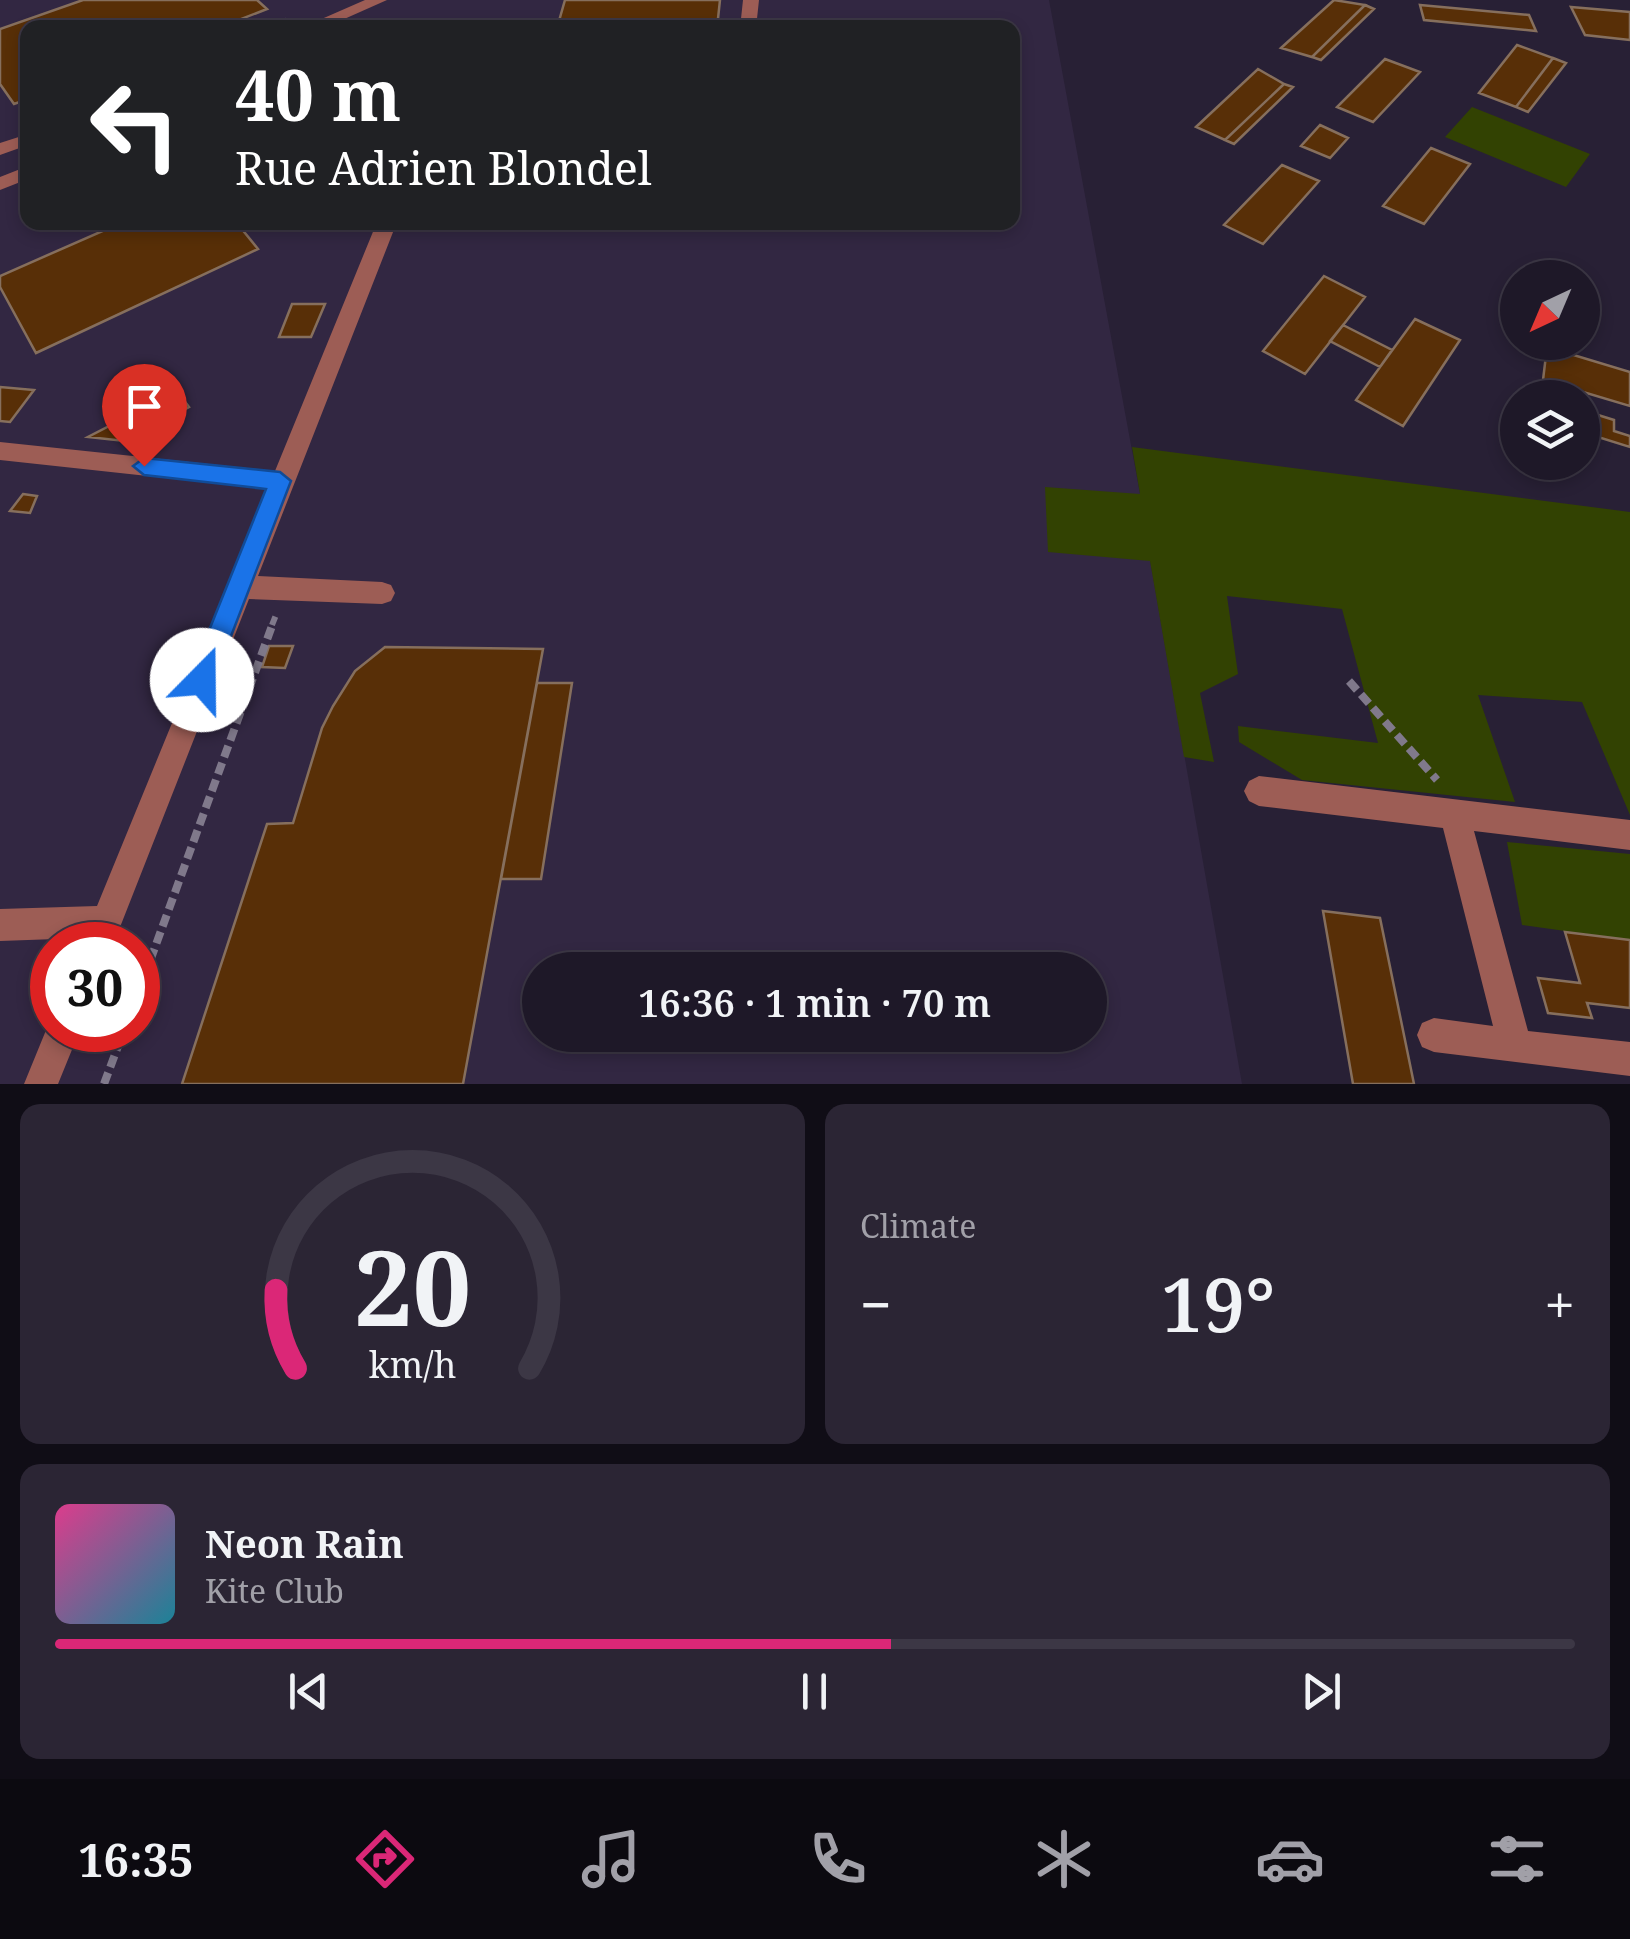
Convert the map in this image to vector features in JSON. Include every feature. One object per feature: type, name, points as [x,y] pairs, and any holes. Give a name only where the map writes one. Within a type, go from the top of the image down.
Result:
[{"type":"street","points":[[337,5],[378,0]]},
{"type":"street","points":[[106,922],[383,230]]},
{"type":"street","points":[[0,451],[280,481]]},
{"type":"street","points":[[239,586],[382,593]]},
{"type":"street","points":[[1259,791],[1630,834]]},
{"type":"street","points":[[1455,816],[1516,1046]]},
{"type":"street","points":[[0,925],[30,928]]},
{"type":"street","points":[[1434,1035],[1630,1059]]},
{"type":"street","points":[[42,1084],[54,1052]]},
{"type":"path","points":[[160,934],[286,589]]},
{"type":"path","points":[[1349,681],[1446,789],[1455,816]]},
{"type":"path","points":[[104,1084],[116,1052]]},
{"type":"shaded area","points":[[0,0],[1049,0],[1140,494],[1048,551],[1150,560],[1242,1084],[0,1084]]},
{"type":"green space","points":[[1472,107],[1590,154],[1566,187],[1445,137]]},
{"type":"green space","points":[[1132,447],[1630,512],[1630,815],[1582,702],[1478,695],[1515,802],[1302,780],[1239,742],[1238,726],[1378,743],[1342,609],[1227,596],[1238,674],[1200,693],[1214,762],[1184,757],[1150,561],[1048,552],[1045,487],[1140,494]]},
{"type":"green space","points":[[1507,842],[1630,854],[1630,940],[1522,925]]},
{"type":"building","points":[[83,0],[257,0],[267,9],[239,20],[26,20]]},
{"type":"building","points":[[565,0],[720,0],[718,20],[559,20]]},
{"type":"building","points":[[1334,0],[1365,5],[1312,57],[1281,48]]},
{"type":"building","points":[[1365,5],[1374,9],[1321,60],[1312,57]]},
{"type":"building","points":[[1420,5],[1529,15],[1536,31],[1424,20]]},
{"type":"building","points":[[1571,7],[1630,12],[1630,40],[1585,35]]},
{"type":"building","points":[[20,22],[20,102],[14,104],[0,84],[0,29]]},
{"type":"building","points":[[1517,45],[1553,58],[1516,107],[1479,93]]},
{"type":"building","points":[[1553,58],[1566,63],[1528,112],[1516,107]]},
{"type":"building","points":[[1385,59],[1420,72],[1373,122],[1337,107]]},
{"type":"building","points":[[1258,69],[1284,84],[1225,140],[1196,127]]},
{"type":"building","points":[[1284,84],[1293,87],[1234,144],[1225,140]]},
{"type":"building","points":[[1320,125],[1348,138],[1330,158],[1301,146]]},
{"type":"building","points":[[1431,148],[1470,164],[1424,224],[1383,206]]},
{"type":"building","points":[[1282,165],[1319,181],[1263,244],[1224,225]]},
{"type":"building","points":[[105,230],[243,230],[258,249],[36,353],[0,287],[0,276]]},
{"type":"building","points":[[1324,276],[1365,297],[1305,374],[1263,351]]},
{"type":"building","points":[[292,304],[325,304],[311,337],[279,337]]},
{"type":"building","points":[[1415,319],[1460,340],[1403,426],[1356,400]]},
{"type":"building","points":[[1343,325],[1392,350],[1380,367],[1330,341]]},
{"type":"building","points":[[1545,360],[1590,360],[1630,372],[1630,406],[1600,397],[1600,380],[1543,380]]},
{"type":"building","points":[[0,387],[34,390],[10,422],[0,421]]},
{"type":"building","points":[[177,391],[189,407],[125,441],[88,437]]},
{"type":"building","points":[[1600,416],[1614,420],[1614,431],[1630,436],[1630,447],[1600,438]]},
{"type":"building","points":[[23,494],[37,496],[30,513],[10,511]]},
{"type":"building","points":[[269,646],[293,646],[285,668],[262,667]]},
{"type":"building","points":[[385,647],[543,649],[463,1084],[182,1084],[267,824],[293,823],[322,728],[333,706],[355,671]]},
{"type":"building","points":[[537,683],[572,683],[541,879],[501,879]]},
{"type":"building","points":[[1323,911],[1380,918],[1414,1084],[1353,1084]]},
{"type":"building","points":[[1565,932],[1630,940],[1630,1008],[1587,1003],[1592,1018],[1548,1013],[1538,978],[1580,983]]},
{"type":"route","points":[[144,466],[280,481],[202,680]]}]
